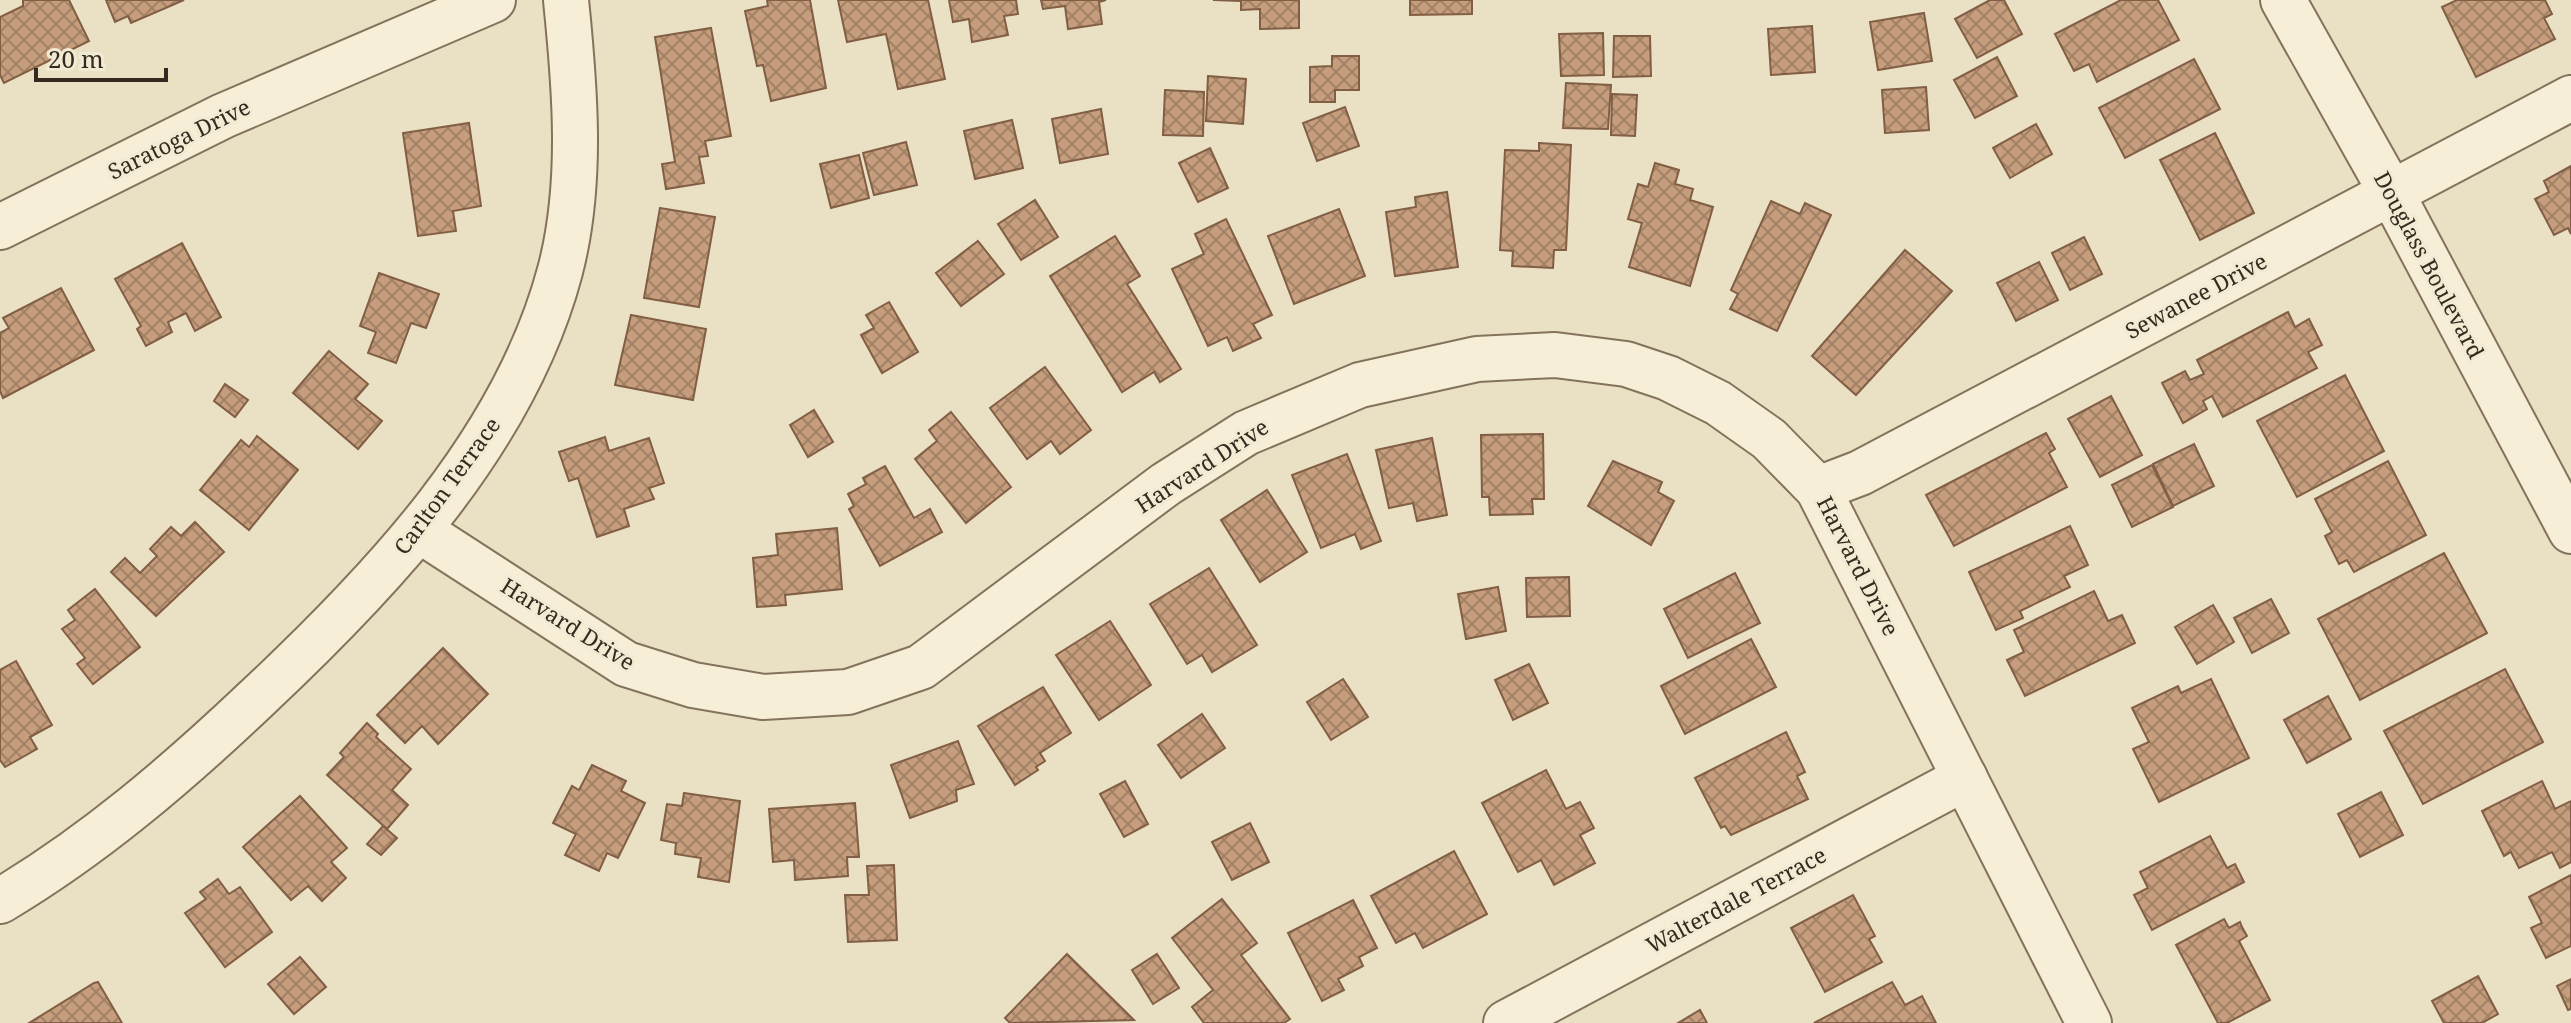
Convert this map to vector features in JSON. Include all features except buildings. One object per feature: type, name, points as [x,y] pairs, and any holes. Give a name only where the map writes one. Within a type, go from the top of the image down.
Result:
[{"type":"street","name":"Saratoga Drive","points":[[0,227],[223,116],[493,0]]},
{"type":"street","name":"Carlton Terrace","points":[[0,901],[49,872],[180,771],[320,639],[419,530],[502,410],[530,355],[560,270],[573,188],[574,76],[566,0]]},
{"type":"street","name":"Douglass Boulevard","points":[[2283,0],[2392,194],[2571,531]]},
{"type":"street","name":"Sewanee Drive","points":[[1818,489],[1860,473],[2571,98]]},
{"type":"street","name":"Harvard Drive","points":[[419,530],[626,664],[693,685],[763,697],[848,692],[921,667],[1166,484],[1246,433],[1360,385],[1477,359],[1555,355],[1626,364],[1668,378],[1718,403],[1769,439],[1818,489],[2089,1023]]},
{"type":"street","name":"Walterdale Terrace","points":[[1506,1023],[1965,778]]}]
